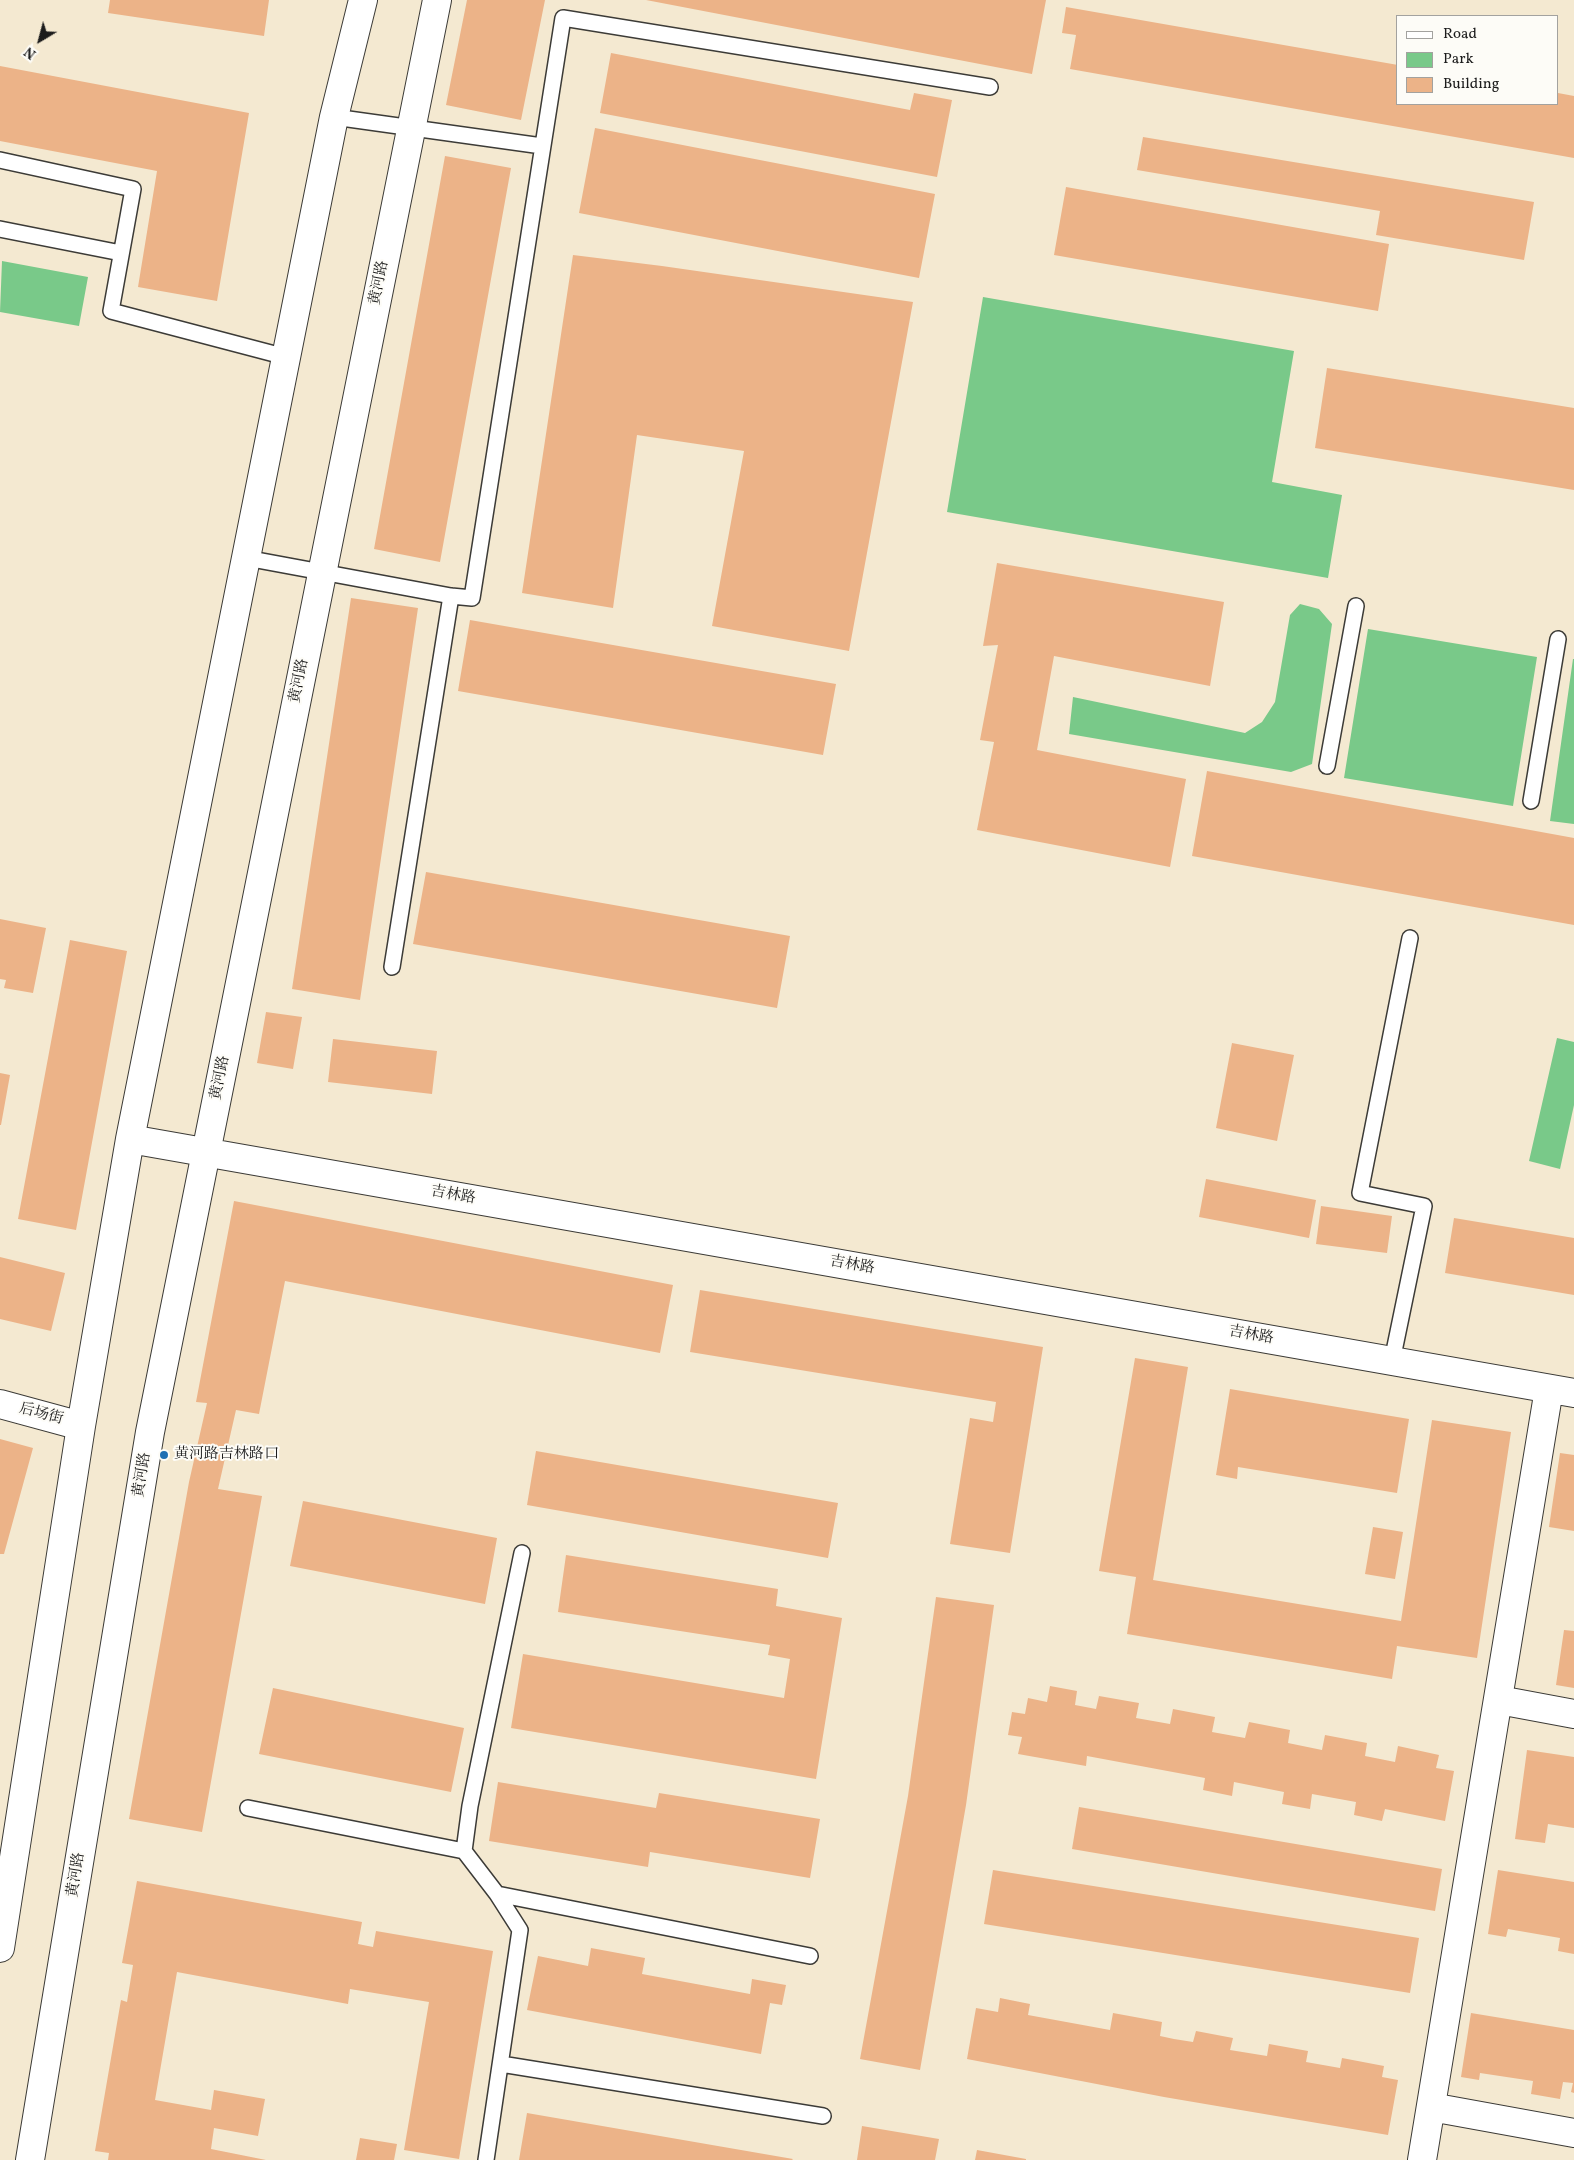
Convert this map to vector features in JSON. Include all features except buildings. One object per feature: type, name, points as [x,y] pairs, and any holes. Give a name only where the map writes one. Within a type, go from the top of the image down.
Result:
[{"type":"street","points":[[0,1948],[81,1426],[130,1139],[334,117],[363,0]]},
{"type":"street","name":"黄河路","points":[[30,2160],[150,1432],[437,0]]},
{"type":"street","name":"吉林路","points":[[130,1139],[1562,1391]]},
{"type":"street","points":[[1422,2160],[1498,1700],[1562,1391]]},
{"type":"street","name":"后场街","points":[[0,1404],[81,1426]]},
{"type":"street","points":[[1498,1700],[1574,1714]]},
{"type":"street","points":[[1431,2107],[1574,2133]]},
{"type":"lane","points":[[246,558],[451,596],[472,598],[563,18],[990,87]]},
{"type":"lane","points":[[334,117],[542,146]]},
{"type":"lane","points":[[0,160],[133,189],[111,310],[286,357]]},
{"type":"lane","points":[[0,229],[121,253]]},
{"type":"lane","points":[[392,967],[451,596]]},
{"type":"lane","points":[[1327,766],[1356,606]]},
{"type":"lane","points":[[1531,801],[1558,639]]},
{"type":"lane","points":[[1392,1361],[1424,1206],[1360,1193],[1410,938]]},
{"type":"lane","points":[[464,1851],[470,1806],[522,1553]]},
{"type":"lane","points":[[248,1808],[464,1851],[497,1894],[520,1930],[486,2160]]},
{"type":"lane","points":[[497,1894],[810,1956]]},
{"type":"lane","points":[[501,2064],[823,2116]]},
{"type":"green space","points":[[2,261],[88,277],[79,326],[0,312]]},
{"type":"green space","points":[[983,297],[1294,351],[1272,482],[1342,495],[1328,578],[947,512]]},
{"type":"green space","points":[[1300,604],[1319,609],[1332,624],[1312,764],[1291,772],[1069,734],[1073,697],[1245,733],[1262,722],[1275,702],[1290,615]]},
{"type":"green space","points":[[1368,629],[1537,657],[1513,806],[1344,778]]},
{"type":"green space","points":[[1574,659],[1574,824],[1550,821]]},
{"type":"green space","points":[[1557,1038],[1574,1042],[1574,1105],[1560,1169],[1529,1161]]},
{"type":"place","name":"黄河路吉林路口","points":[[164,1455]]}]
